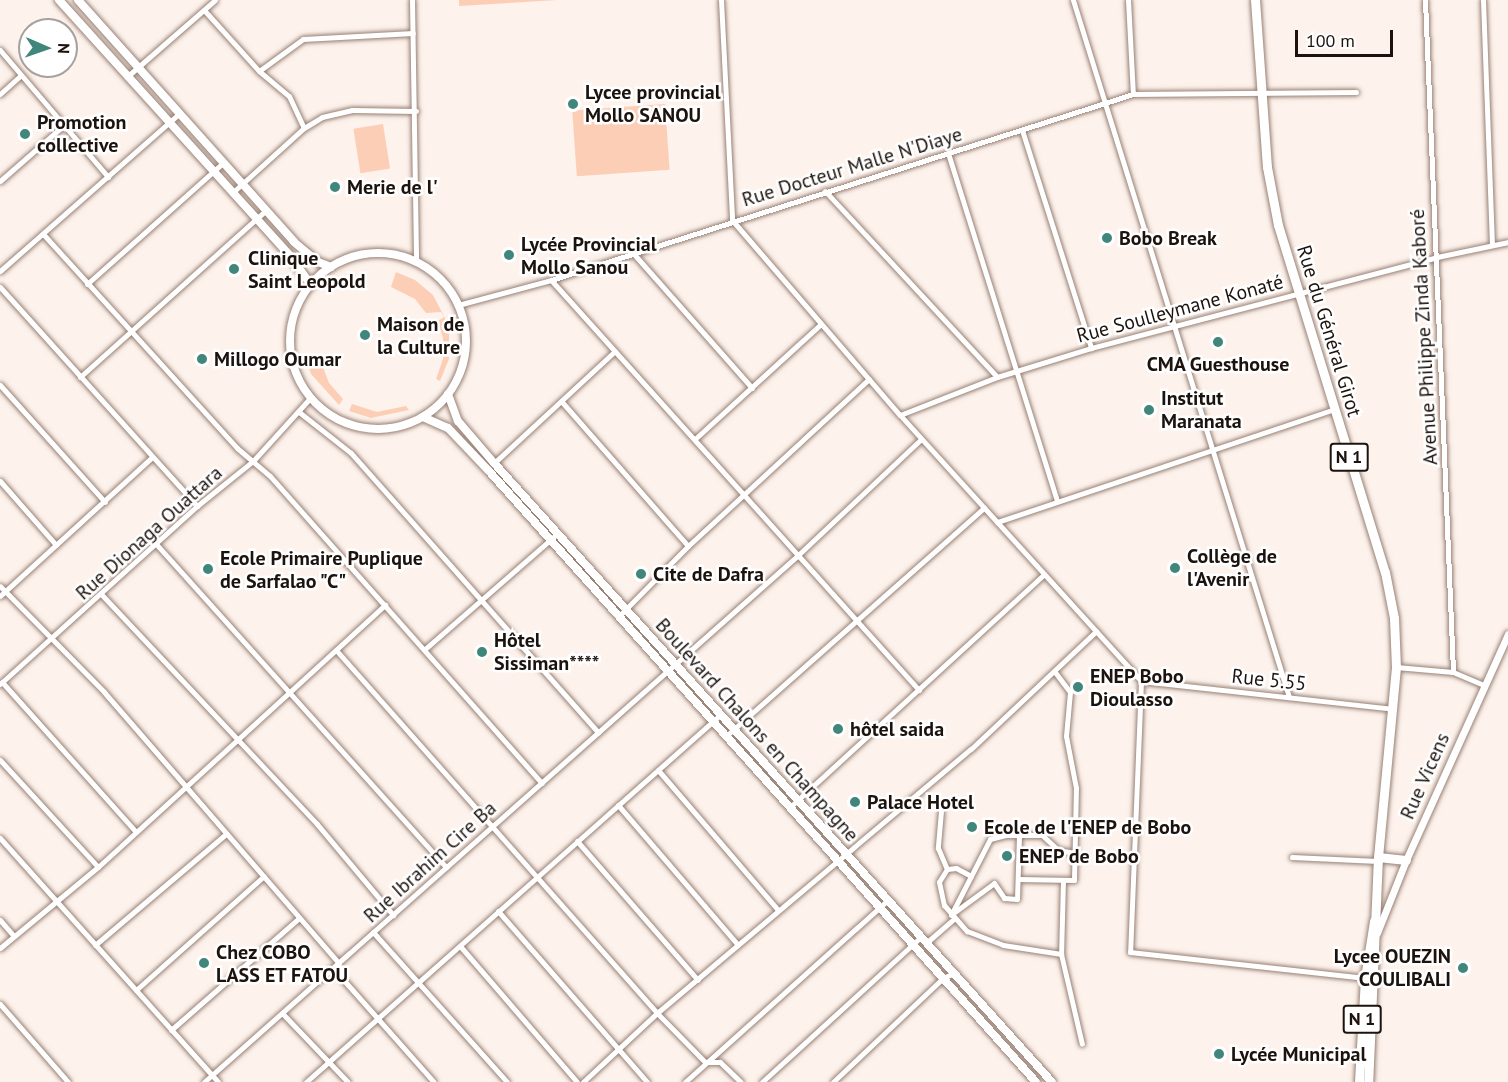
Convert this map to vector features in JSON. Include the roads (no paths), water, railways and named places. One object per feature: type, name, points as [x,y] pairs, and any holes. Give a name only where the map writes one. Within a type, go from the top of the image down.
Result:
[{"type":"highway","name":"Rue du Général Girot","points":[[1255,0],[1260,92],[1275,208],[1391,595],[1395,667],[1393,709],[1374,919]]},
{"type":"highway","points":[[1378,859],[1406,860]]},
{"type":"highway","name":"N 1","points":[[1359,1082],[1374,919]]},
{"type":"highway","name":"N 1","points":[[1368,1082],[1370,979],[1377,933],[1374,919]]},
{"type":"main road","points":[[78,0],[266,210],[310,256],[331,267]]},
{"type":"main road","points":[[62,1],[257,220],[311,285]]},
{"type":"main road","points":[[375,254],[416,262],[439,278],[458,305],[465,350],[460,373],[448,394],[423,417],[389,429],[361,428],[334,417],[311,397],[297,375],[291,341],[295,314],[311,285],[331,267],[354,257],[375,254]]},
{"type":"main road","name":"Boulevard Chalons en Champagne","points":[[448,394],[458,421],[495,463],[618,617],[877,908],[1036,1082]]},
{"type":"main road","name":"Boulevard Chalons en Champagne","points":[[423,417],[448,428],[626,609],[799,798],[1052,1082]]},
{"type":"street","points":[[129,75],[215,0]]},
{"type":"street","points":[[412,0],[416,111],[416,262]]},
{"type":"street","points":[[721,0],[732,220],[921,439],[1141,681],[1130,952],[1370,979]]},
{"type":"street","points":[[1073,0],[1289,697]]},
{"type":"street","points":[[1128,0],[1133,94]]},
{"type":"street","name":"Avenue Philippe Zinda Kaboré","points":[[1425,0],[1453,672]]},
{"type":"street","points":[[1483,0],[1492,245]]},
{"type":"street","points":[[204,10],[259,71],[289,96],[304,128]]},
{"type":"street","points":[[259,71],[303,39],[413,33]]},
{"type":"street","points":[[0,50],[18,71]]},
{"type":"street","points":[[0,94],[18,78]]},
{"type":"street","points":[[24,78],[108,177]]},
{"type":"street","name":"Rue Docteur Malle N'Diaye","points":[[458,305],[551,280],[732,220],[1133,94],[1356,92]]},
{"type":"street","points":[[232,193],[304,128],[322,117],[352,110],[416,111]]},
{"type":"street","points":[[0,272],[44,236],[179,114]]},
{"type":"street","points":[[0,181],[65,124]]},
{"type":"street","points":[[1022,130],[1091,348]]},
{"type":"street","points":[[948,153],[1057,500]]},
{"type":"street","points":[[87,284],[223,163]]},
{"type":"street","points":[[825,191],[997,377]]},
{"type":"street","points":[[80,377],[266,210]]},
{"type":"street","points":[[44,236],[130,333],[385,605],[542,783]]},
{"type":"street","name":"Rue Soulleymane Konaté","points":[[900,415],[997,377],[1091,348],[1299,292],[1437,257],[1508,242]]},
{"type":"street","points":[[633,253],[752,388]]},
{"type":"street","points":[[551,280],[696,438],[797,556],[919,690]]},
{"type":"street","points":[[0,287],[197,506]]},
{"type":"street","points":[[696,438],[821,324]]},
{"type":"street","points":[[488,470],[615,351]]},
{"type":"street","points":[[618,617],[688,546],[869,379]]},
{"type":"street","points":[[0,385],[105,502]]},
{"type":"street","name":"Rue Dionaga Ouattara","points":[[1,683],[53,640],[197,506],[252,461],[311,397]]},
{"type":"street","points":[[562,402],[688,546]]},
{"type":"street","points":[[997,522],[1057,500],[1335,409]]},
{"type":"street","points":[[299,412],[351,453],[484,600],[598,732]]},
{"type":"street","points":[[675,664],[797,556],[921,439]]},
{"type":"street","points":[[0,596],[152,457]]},
{"type":"street","points":[[0,481],[56,545]]},
{"type":"street","points":[[725,737],[984,508]]},
{"type":"street","points":[[425,649],[554,537]]},
{"type":"street","points":[[157,545],[292,691],[447,867]]},
{"type":"street","points":[[789,808],[1044,574]]},
{"type":"street","points":[[0,586],[104,692],[339,963]]},
{"type":"street","points":[[102,595],[239,739],[393,915]]},
{"type":"street","points":[[0,948],[98,867],[385,605]]},
{"type":"street","points":[[583,1082],[620,1051],[657,1013],[778,910],[849,855],[1096,631]]},
{"type":"street","name":"Rue Vicens","points":[[1377,933],[1406,860],[1508,634]]},
{"type":"street","points":[[336,650],[491,828],[657,1013],[705,1062],[720,1062],[741,1082]]},
{"type":"street","name":"Rue Ibrahim Cire Ba","points":[[204,1082],[675,664]]},
{"type":"street","points":[[1395,667],[1453,672],[1484,686]]},
{"type":"street","points":[[1018,879],[1074,880],[1076,788],[1066,736],[1070,692],[1054,671]]},
{"type":"street","name":"Rue 5.55","points":[[1141,681],[1393,709]]},
{"type":"street","points":[[1,683],[136,832]]},
{"type":"street","points":[[306,1082],[721,714]]},
{"type":"street","points":[[0,760],[98,867]]},
{"type":"street","points":[[658,770],[778,910]]},
{"type":"street","points":[[618,805],[738,945]]},
{"type":"street","points":[[941,811],[938,848],[947,869]]},
{"type":"street","points":[[95,945],[226,834]]},
{"type":"street","points":[[953,917],[990,839],[1019,834],[1042,835],[1058,850],[1075,853]]},
{"type":"street","points":[[762,1082],[912,945],[924,940],[994,883],[1000,895],[1017,899],[1019,834]]},
{"type":"street","points":[[0,838],[58,900],[95,945],[218,1082]]},
{"type":"street","points":[[577,841],[698,980]]},
{"type":"street","points":[[1292,857],[1378,859]]},
{"type":"street","points":[[947,869],[956,868],[971,876]]},
{"type":"street","points":[[947,869],[939,882],[940,893],[953,917],[968,931],[1003,945],[1061,954]]},
{"type":"street","points":[[136,990],[264,876]]},
{"type":"street","points":[[1063,880],[1061,954],[1082,1044]]},
{"type":"street","points":[[685,1082],[888,900]]},
{"type":"street","points":[[498,911],[647,1082]]},
{"type":"street","points":[[171,1030],[300,918]]},
{"type":"street","points":[[0,920],[13,935]]},
{"type":"street","points":[[373,933],[507,1082]]},
{"type":"street","points":[[460,946],[577,1082]]},
{"type":"street","points":[[333,968],[434,1082]]},
{"type":"street","points":[[833,1082],[943,978],[954,973]]},
{"type":"street","points":[[0,1004],[68,1082]]},
{"type":"street","points":[[282,1013],[348,1082]]},
{"type":"place","name":"Lycee provincial Mollo SANOU","points":[[573,104]]},
{"type":"place","name":"Promotion collective","points":[[25,134]]},
{"type":"place","name":"Merie de l'","points":[[335,187]]},
{"type":"place","name":"Bobo Break","points":[[1107,238]]},
{"type":"place","name":"Lycée Provincial Mollo Sanou","points":[[509,255]]},
{"type":"place","name":"Clinique Saint Leopold","points":[[234,269]]},
{"type":"place","name":"Maison de la Culture","points":[[365,335]]},
{"type":"place","name":"CMA Guesthouse","points":[[1218,342]]},
{"type":"place","name":"Millogo Oumar","points":[[202,359]]},
{"type":"place","name":"Institut Maranata","points":[[1149,410]]},
{"type":"place","name":"Collège de l'Avenir","points":[[1175,568]]},
{"type":"place","name":"Ecole Primaire Puplique de Sarfalao \"C\"","points":[[208,569]]},
{"type":"place","name":"Cite de Dafra","points":[[641,574]]},
{"type":"place","name":"Hôtel Sissiman****","points":[[482,652]]},
{"type":"place","name":"ENEP Bobo Dioulasso","points":[[1078,687]]},
{"type":"place","name":"hôtel saida","points":[[838,729]]},
{"type":"place","name":"Palace Hotel","points":[[855,802]]},
{"type":"place","name":"Ecole de l'ENEP de Bobo","points":[[972,827]]},
{"type":"place","name":"ENEP de Bobo","points":[[1007,856]]},
{"type":"place","name":"Chez COBO LASS ET FATOU","points":[[204,963]]},
{"type":"place","name":"Lycee OUEZIN COULIBALI","points":[[1463,968]]},
{"type":"place","name":"Lycée Municipal","points":[[1219,1054]]}]
